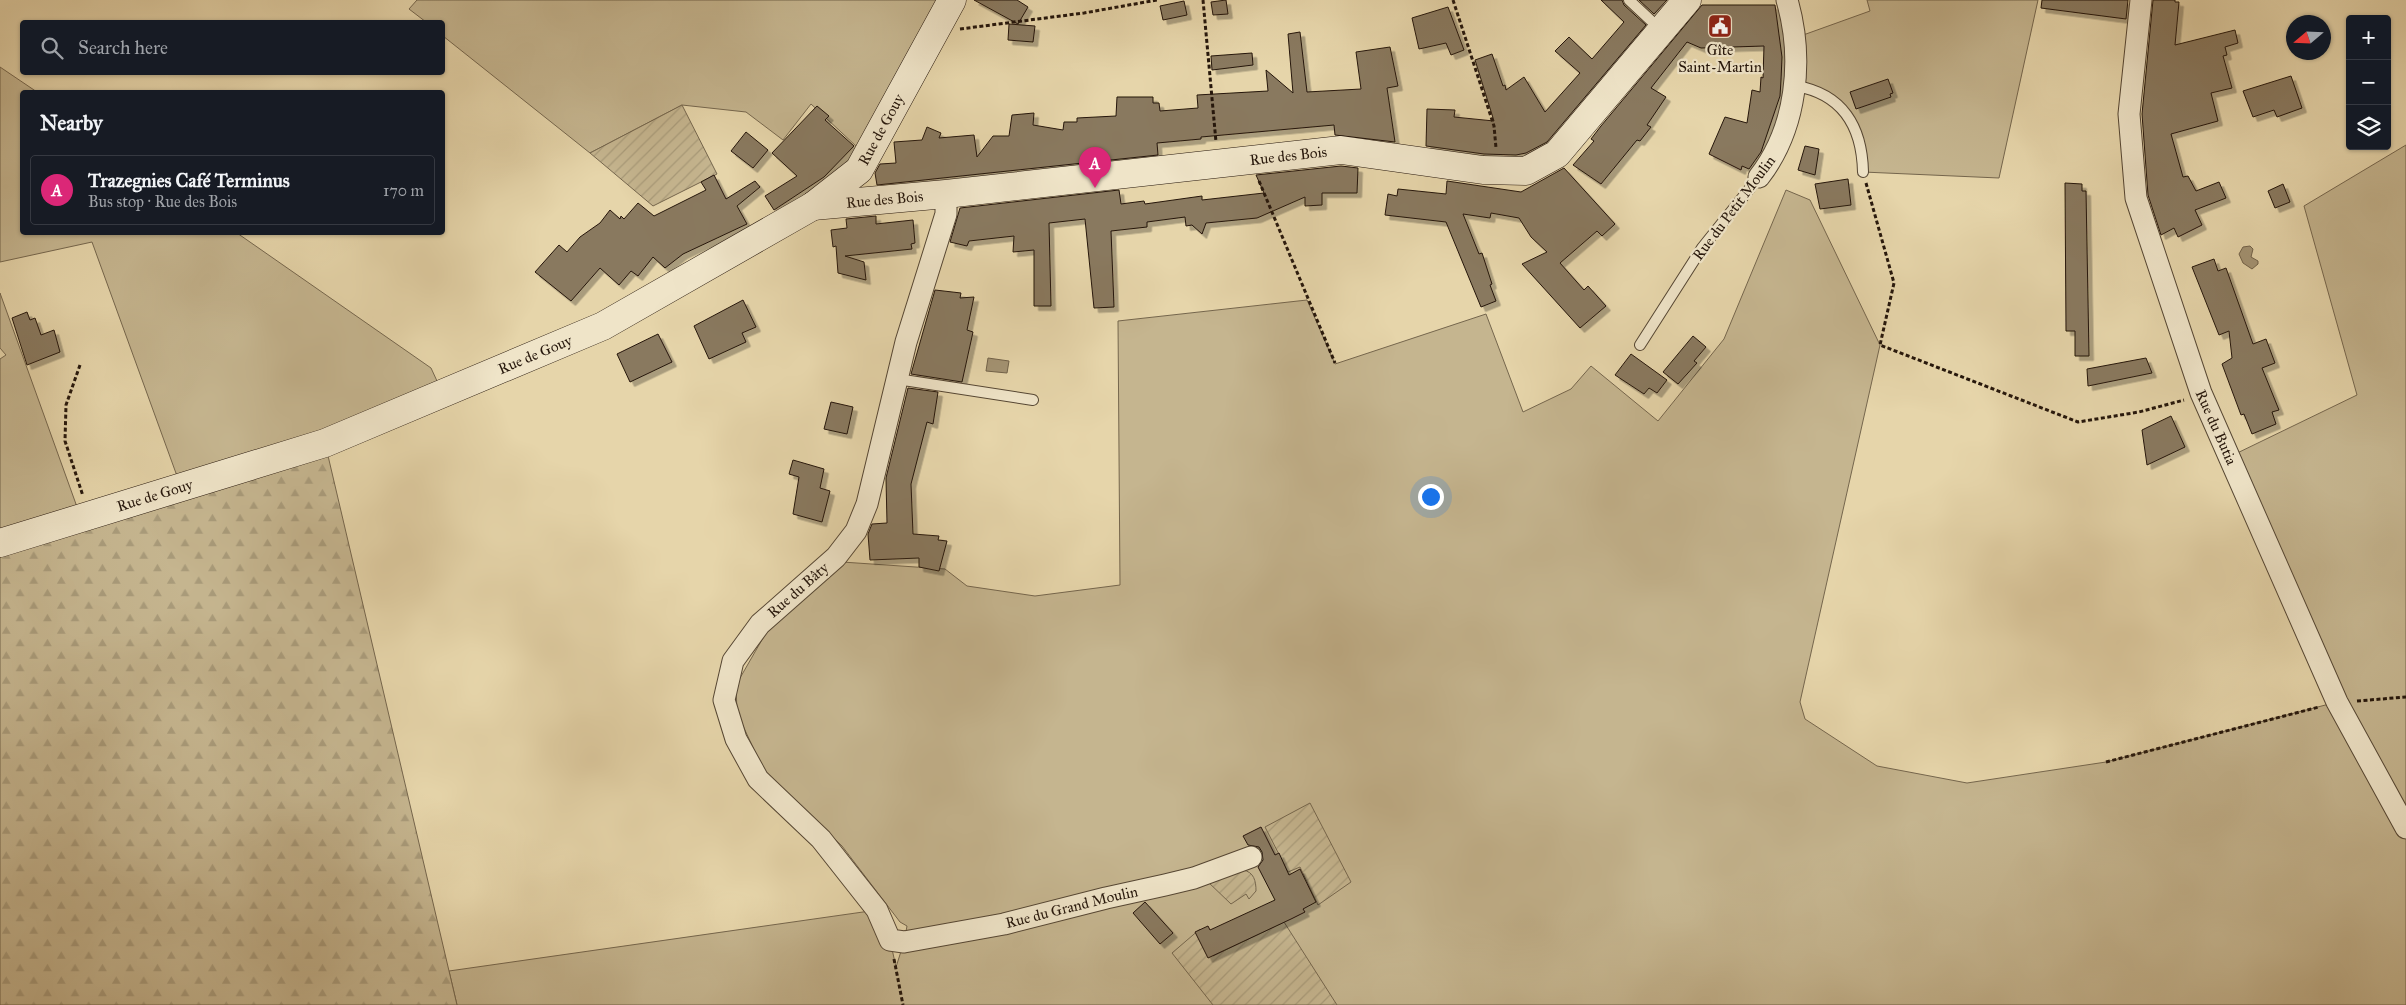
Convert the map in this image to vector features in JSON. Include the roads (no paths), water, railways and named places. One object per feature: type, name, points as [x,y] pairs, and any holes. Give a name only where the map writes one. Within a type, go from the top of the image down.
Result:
[{"type":"street","name":"Rue des Bois","points":[[813,206],[946,194],[1218,162],[1341,150],[1498,171],[1526,171],[1557,154],[1687,0]]},
{"type":"street","name":"Rue du Petit Moulin","points":[[1759,177],[1770,164],[1780,142],[1796,86],[1794,35],[1787,0]]},
{"type":"street","name":"Rue du Butia","points":[[2140,0],[2129,114],[2136,198],[2201,393],[2337,702],[2406,828]]},
{"type":"street","name":"Rue de Gouy","points":[[0,543],[325,443],[603,326],[813,206],[858,170],[947,9]]},
{"type":"street","name":"Rue du Bâty","points":[[890,940],[877,910],[826,846],[758,778],[736,739],[724,700],[733,661],[760,624],[836,557],[856,531],[867,504],[906,342],[944,222],[946,194]]},
{"type":"street","name":"Rue du Grand Moulin","points":[[890,940],[904,942],[1004,924],[1194,878],[1251,857]]},
{"type":"lane","points":[[1629,0],[1662,30]]},
{"type":"lane","points":[[1796,86],[1811,88],[1826,94],[1844,111],[1856,130],[1863,155],[1863,172]]},
{"type":"lane","name":"Rue du Petit Moulin","points":[[1640,345],[1702,248],[1759,177]]},
{"type":"lane","points":[[897,379],[1033,400]]},
{"type":"place","name":"Gîte Saint-Martin","points":[[1720,26]]},
{"type":"place","name":"Trazegnies Café Terminus","points":[[1095,188]]}]
